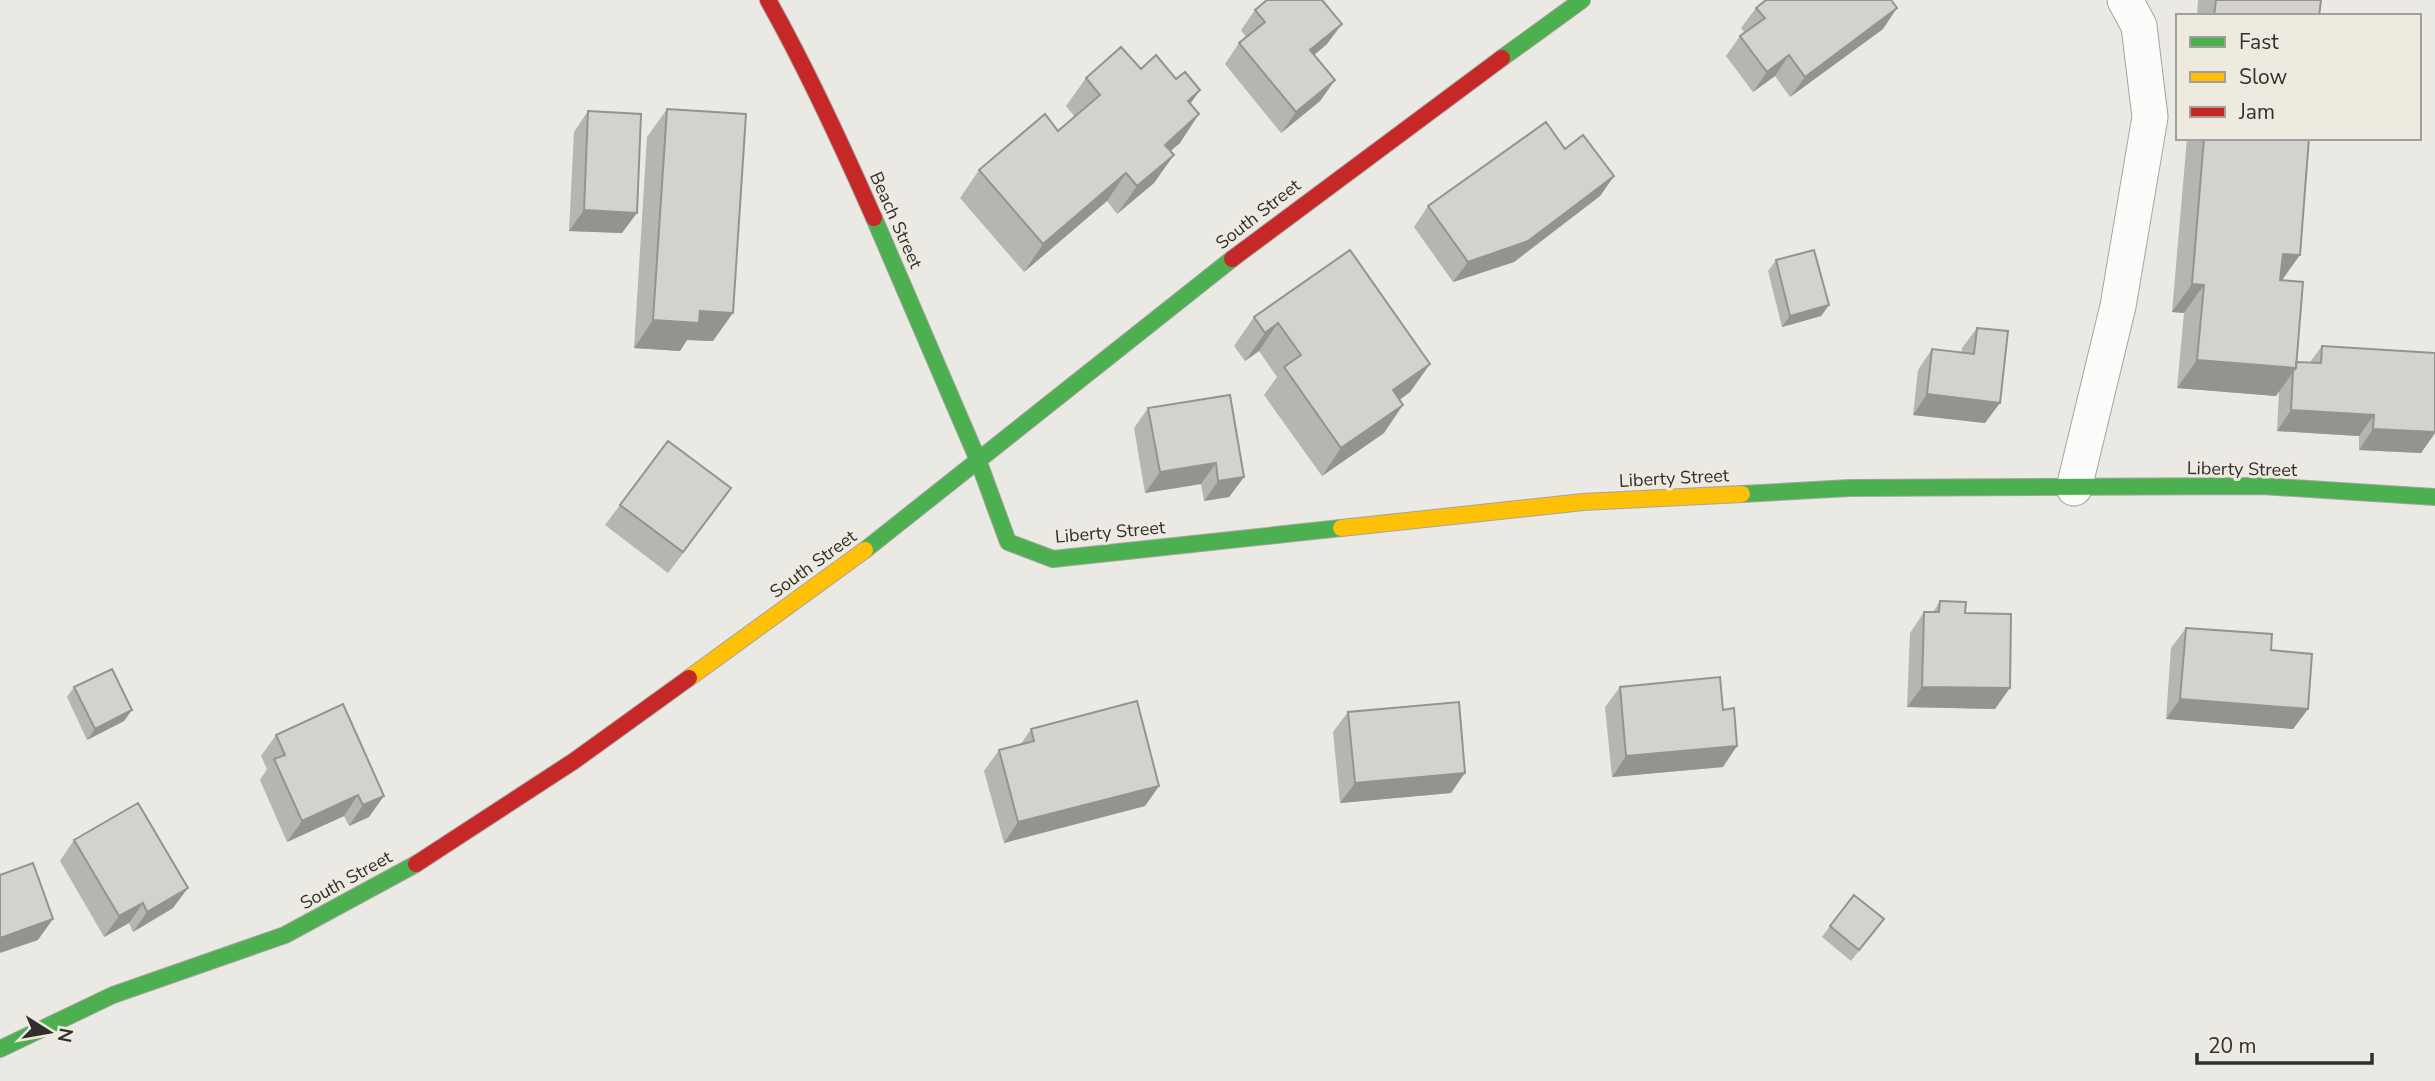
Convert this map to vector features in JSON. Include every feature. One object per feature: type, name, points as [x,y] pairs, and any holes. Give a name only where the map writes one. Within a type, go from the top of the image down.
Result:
[{"type":"street","name":"Beach Street","points":[[768,0],[829,113],[840,148],[866,198],[978,460]]},
{"type":"street","name":"South Street","points":[[0,1049],[113,995],[285,935],[438,852],[574,761],[838,570],[1294,210],[1582,0]]},
{"type":"street","name":"Liberty Street","points":[[978,460],[1008,542],[1053,559],[1583,502],[1850,488],[2261,486],[2435,498]]},
{"type":"lane","points":[[2074,488],[2118,306],[2150,117],[2139,26],[2125,0]]},
{"type":"building","points":[[1267,0],[1322,0],[1342,24],[1310,50],[1335,80],[1296,112],[1239,43],[1265,22],[1255,10]]},
{"type":"building","points":[[1766,0],[1891,0],[1897,8],[1805,77],[1789,55],[1767,72],[1740,36],[1765,18],[1756,8]]},
{"type":"building","points":[[2216,0],[2321,0],[2319,14],[2214,14]]},
{"type":"building","points":[[1121,47],[1141,69],[1156,55],[1176,79],[1185,72],[1200,90],[1188,101],[1199,114],[1165,145],[1174,155],[1137,186],[1126,173],[1043,244],[979,170],[1045,114],[1058,131],[1100,95],[1086,78]]},
{"type":"building","points":[[667,109],[746,114],[733,313],[700,311],[699,323],[653,320]]},
{"type":"building","points":[[588,111],[641,114],[637,213],[584,210]]},
{"type":"building","points":[[1546,122],[1565,149],[1583,135],[1614,176],[1528,241],[1468,262],[1428,206]]},
{"type":"building","points":[[2204,140],[2309,140],[2300,255],[2283,254],[2280,280],[2303,282],[2296,368],[2197,360],[2204,285],[2192,284]]},
{"type":"building","points":[[1350,250],[1430,364],[1393,390],[1403,405],[1341,448],[1284,367],[1301,355],[1278,323],[1265,333],[1254,317]]},
{"type":"building","points":[[1814,250],[1829,305],[1790,316],[1776,260]]},
{"type":"building","points":[[1977,328],[2008,331],[2000,403],[1927,394],[1932,349],[1974,354]]},
{"type":"building","points":[[2322,346],[2435,353],[2435,432],[2373,429],[2374,415],[2291,410],[2296,362],[2321,363]]},
{"type":"building","points":[[1230,395],[1244,477],[1218,481],[1216,463],[1160,472],[1148,408]]},
{"type":"building","points":[[668,441],[731,488],[683,552],[620,505]]},
{"type":"building","points":[[1940,601],[1966,602],[1965,613],[2011,614],[2010,688],[1922,687],[1924,612],[1939,612]]},
{"type":"building","points":[[2186,628],[2272,634],[2271,650],[2312,654],[2308,709],[2180,699]]},
{"type":"building","points":[[112,669],[132,710],[95,729],[74,687]]},
{"type":"building","points":[[1720,677],[1723,710],[1734,708],[1737,746],[1626,756],[1620,687]]},
{"type":"building","points":[[1137,701],[1159,786],[1018,822],[999,750],[1034,741],[1031,729]]},
{"type":"building","points":[[1459,702],[1465,773],[1355,783],[1348,712]]},
{"type":"building","points":[[343,704],[384,796],[363,805],[358,795],[302,821],[274,759],[285,755],[276,735]]},
{"type":"building","points":[[138,803],[188,888],[147,912],[143,903],[119,916],[74,840]]},
{"type":"building","points":[[33,863],[53,919],[0,938],[0,875]]},
{"type":"building","points":[[1854,895],[1884,919],[1859,950],[1830,926]]},
{"type":"traffic: fast","points":[[1502,58],[1582,0]]},
{"type":"traffic: fast","points":[[874,218],[978,460],[1008,542],[1053,559],[1341,528]]},
{"type":"traffic: fast","points":[[865,550],[1232,259]]},
{"type":"traffic: fast","points":[[1742,494],[1850,488],[2261,486],[2435,497]]},
{"type":"traffic: fast","points":[[0,1049],[113,995],[285,935],[416,864]]},
{"type":"traffic: slow","points":[[1341,528],[1583,502],[1742,494]]},
{"type":"traffic: slow","points":[[689,678],[865,550]]},
{"type":"traffic: jam","points":[[768,0],[824,107],[874,218]]},
{"type":"traffic: jam","points":[[1232,259],[1502,58]]},
{"type":"traffic: jam","points":[[416,864],[574,761],[689,678]]}]
